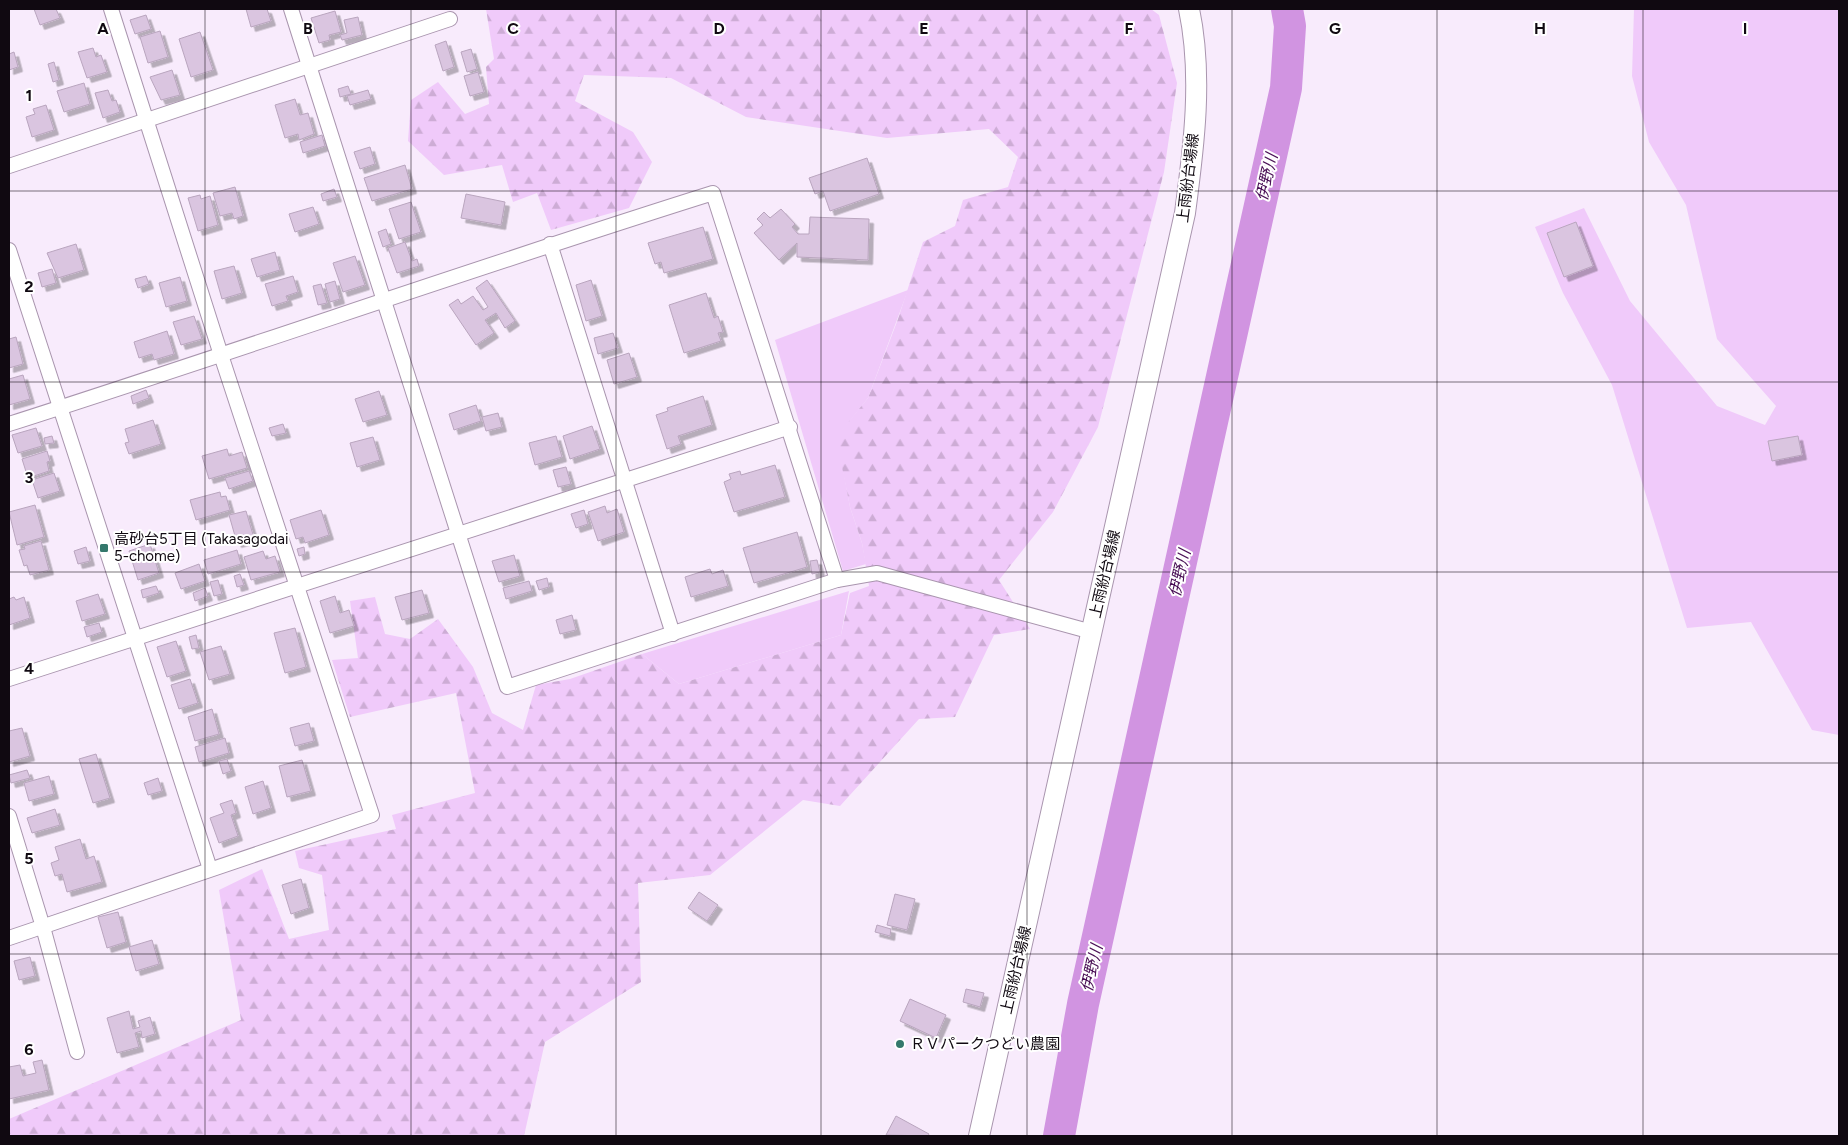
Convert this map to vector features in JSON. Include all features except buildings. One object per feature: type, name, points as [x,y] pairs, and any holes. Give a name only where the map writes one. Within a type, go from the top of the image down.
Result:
[{"type":"main road","name":"上雨紛台場線","points":[[978,1136],[1185,212],[1193,157],[1196,89],[1195,33],[1189,9]]},
{"type":"street","points":[[9,938],[372,815],[221,355],[111,9]]},
{"type":"street","points":[[291,9],[507,687],[837,580],[877,573],[1092,632]]},
{"type":"street","points":[[9,166],[450,19]]},
{"type":"street","points":[[9,424],[384,302],[550,244],[713,193],[790,427],[837,580]]},
{"type":"street","points":[[550,244],[623,482],[673,634]]},
{"type":"street","points":[[9,250],[210,870]]},
{"type":"street","points":[[9,679],[790,427]]},
{"type":"street","points":[[9,816],[43,927],[77,1052]]},
{"type":"green space","points":[[486,9],[1151,9],[1159,15],[1177,83],[1164,172],[1098,427],[1053,512],[999,580],[1030,629],[994,635],[955,717],[919,719],[840,806],[803,800],[710,875],[638,883],[641,982],[545,1042],[524,1136],[9,1136],[9,1119],[241,1020],[219,890],[262,869],[289,939],[329,930],[322,875],[299,868],[295,851],[396,829],[392,815],[475,793],[456,693],[350,717],[332,660],[358,658],[350,601],[375,597],[385,634],[410,639],[438,619],[473,667],[492,713],[523,730],[536,685],[570,679],[642,654],[679,684],[841,635],[850,593],[869,586],[862,543],[850,507],[836,437],[868,398],[898,319],[923,242],[955,226],[963,200],[1008,187],[1018,157],[989,129],[887,138],[746,117],[671,78],[584,75],[575,101],[633,132],[652,162],[629,208],[551,230],[537,193],[513,202],[502,165],[444,175],[408,141],[411,100],[438,82],[465,114],[489,104],[486,67],[494,59]]},
{"type":"green space","points":[[1634,9],[1839,9],[1839,735],[1812,730],[1751,622],[1687,628],[1612,385],[1563,293],[1535,227],[1584,208],[1630,301],[1717,406],[1765,425],[1776,406],[1717,339],[1686,205],[1649,142],[1632,76]]},
{"type":"green space","points":[[908,290],[868,398],[837,437],[850,507],[862,543],[866,564],[843,571],[775,340]]},
{"type":"green space","points":[[849,591],[841,635],[679,684],[642,654]]},
{"type":"waterway","name":"伊野川","points":[[1059,1136],[1083,1004],[1286,88],[1290,26],[1287,9]]},
{"type":"place","name":"高砂台5丁目 (Takasagodai 5-chome)","points":[[104,548]]},
{"type":"place","name":"ＲＶパークつどい農園","points":[[900,1044]]}]
